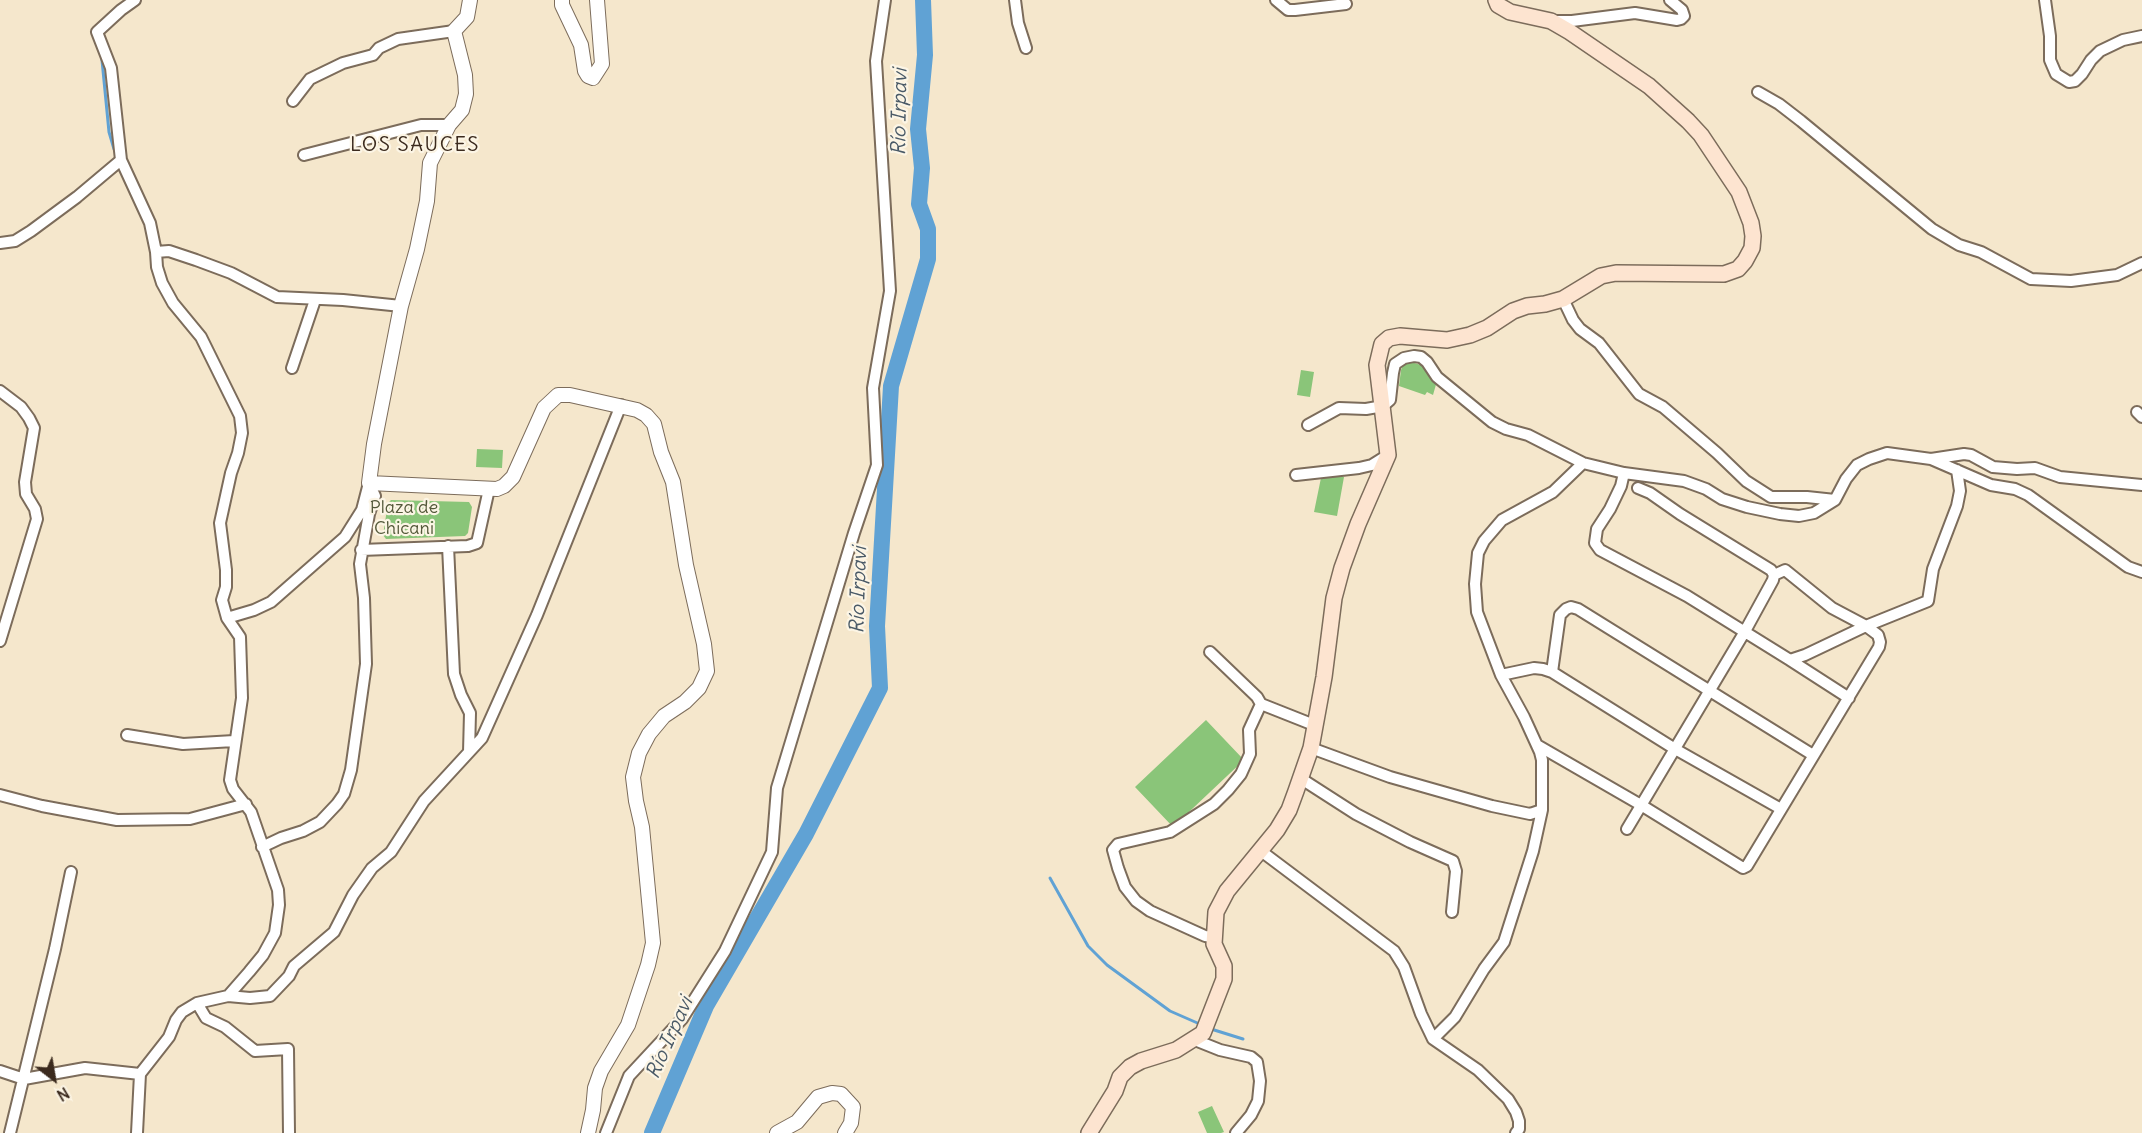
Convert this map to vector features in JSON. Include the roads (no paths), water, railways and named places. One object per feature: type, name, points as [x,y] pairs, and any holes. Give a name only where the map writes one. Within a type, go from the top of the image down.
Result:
[{"type":"main road","points":[[1093,1127],[1115,1091],[1120,1077],[1130,1067],[1141,1061],[1176,1050],[1202,1031],[1224,978],[1224,966],[1213,937],[1216,912],[1227,891],[1261,851],[1289,810],[1311,748],[1324,677],[1334,598],[1342,568],[1388,455],[1377,365],[1382,344],[1389,338],[1400,336],[1447,340],[1470,335],[1520,308],[1563,299],[1601,276],[1616,273],[1724,274],[1738,269],[1752,248],[1751,223],[1739,192],[1701,135],[1688,120],[1649,86],[1570,32],[1551,21],[1510,12],[1498,5],[1496,0]]},
{"type":"street","points":[[135,0],[120,10],[97,32],[111,68],[122,160],[150,223],[162,283],[173,303],[201,337],[240,416],[242,433],[220,523],[226,570],[226,587],[222,600],[227,618],[240,637],[242,698],[230,780],[233,789],[246,804],[255,823],[278,890],[279,904],[275,933],[263,954],[228,996]]},
{"type":"street","points":[[293,100],[310,79],[343,63],[373,55],[379,48],[398,39],[454,31],[467,17],[470,0]]},
{"type":"street","points":[[562,0],[562,5],[581,45],[585,71],[593,78],[602,64],[597,0]]},
{"type":"street","points":[[606,1133],[629,1076],[682,1019],[724,951],[772,852],[777,788],[854,533],[877,465],[873,388],[890,291],[876,61],[885,0]]},
{"type":"street","points":[[1015,0],[1018,23],[1026,48]]},
{"type":"street","points":[[1276,0],[1288,10],[1346,4]]},
{"type":"street","points":[[1551,21],[1572,21],[1635,13],[1681,19],[1684,16],[1682,10],[1670,0]]},
{"type":"street","points":[[2045,0],[2050,36],[2050,60],[2056,74],[2069,82],[2075,81],[2082,74],[2100,51],[2123,40],[2142,36]]},
{"type":"street","points":[[227,618],[271,602],[345,537],[362,510],[369,483],[374,444],[401,306],[421,230],[430,163],[449,125],[462,110],[466,94],[465,75],[454,31]]},
{"type":"street","points":[[1758,92],[1801,121],[1932,229],[1959,245],[1981,252],[2031,279],[2071,282],[2117,274],[2142,263]]},
{"type":"street","points":[[304,154],[421,125],[449,125]]},
{"type":"street","points":[[0,243],[15,241],[31,231],[122,160]]},
{"type":"street","points":[[156,252],[169,251],[231,273],[277,297],[401,306]]},
{"type":"street","points":[[1563,299],[1580,329],[1599,343],[1639,394],[1663,407],[1746,481],[1771,497],[1835,500]]},
{"type":"street","points":[[292,368],[315,300]]},
{"type":"street","points":[[1308,425],[1339,408],[1366,409],[1383,406],[1390,400],[1395,364],[1409,356],[1421,357],[1437,377],[1492,422],[1506,429],[1528,435],[1583,463],[1624,473],[1684,481],[1706,489],[1722,499],[1747,507],[1799,516],[1814,513],[1835,500],[1851,472],[1857,465],[1869,459],[1887,453],[1931,459],[1991,485],[2015,489],[2028,495],[2128,567],[2142,572]]},
{"type":"street","points":[[0,391],[21,407],[34,428],[25,482],[26,494],[35,509],[37,519],[0,642]]},
{"type":"street","points":[[369,483],[489,489],[504,486],[513,477],[544,408],[558,395],[570,395],[621,405],[646,415],[654,424],[661,452],[673,482],[686,565],[704,644],[707,671],[699,688],[685,702],[664,717],[649,734],[639,753],[633,777],[642,827],[653,943],[628,1025],[601,1071],[595,1088],[588,1133]]},
{"type":"street","points":[[137,1133],[140,1074],[169,1037],[182,1012],[196,1003],[228,996],[250,998],[270,996],[289,976],[294,966],[334,932],[353,895],[372,868],[391,852],[424,801],[483,738],[532,626],[621,405]]},
{"type":"street","points":[[1931,459],[1964,454],[1971,455],[1993,467],[2035,468],[2060,477],[2142,485]]},
{"type":"street","points":[[1296,475],[1359,468],[1372,465],[1388,455]]},
{"type":"street","points":[[1433,1039],[1455,1017],[1484,969],[1504,942],[1533,852],[1542,810],[1542,760],[1524,717],[1501,675],[1477,612],[1475,585],[1478,553],[1484,540],[1502,520],[1553,492],[1583,463]]},
{"type":"street","points":[[1790,660],[1928,601],[1933,569],[1957,506],[1960,491],[1957,470]]},
{"type":"street","points":[[1624,473],[1621,486],[1610,509],[1597,529],[1595,543],[1600,550],[1687,596],[1849,698]]},
{"type":"street","points":[[262,847],[320,822],[344,794],[351,770],[366,664],[360,564],[369,514],[375,496],[369,483]]},
{"type":"street","points":[[1627,830],[1744,633],[1773,580],[1774,574],[1650,493],[1638,488]]},
{"type":"street","points":[[362,550],[468,546],[477,543],[489,489]]},
{"type":"street","points":[[448,546],[454,674],[470,712],[469,752]]},
{"type":"street","points":[[1537,745],[1641,805],[1743,868],[1747,866],[1849,698],[1880,642],[1878,635],[1832,608],[1785,570],[1774,574]]},
{"type":"street","points":[[1552,672],[1560,615],[1571,607],[1813,755]]},
{"type":"street","points":[[1210,652],[1261,704],[1314,725]]},
{"type":"street","points":[[1501,675],[1534,668],[1552,672],[1676,749],[1781,810]]},
{"type":"street","points":[[1213,937],[1205,936],[1150,911],[1136,901],[1125,887],[1113,850],[1118,844],[1170,832],[1214,804],[1241,774],[1250,754],[1249,730],[1261,704]]},
{"type":"street","points":[[127,735],[183,744],[234,741]]},
{"type":"street","points":[[1311,748],[1390,777],[1492,806],[1530,814],[1542,810]]},
{"type":"street","points":[[1300,778],[1356,814],[1453,861],[1456,871],[1452,912]]},
{"type":"street","points":[[0,795],[42,806],[117,820],[190,819],[246,804]]},
{"type":"street","points":[[1261,851],[1394,951],[1404,968],[1433,1039],[1479,1070],[1508,1099],[1519,1121],[1519,1129],[1516,1133]]},
{"type":"street","points":[[10,1133],[55,949],[71,872]]},
{"type":"street","points":[[196,1003],[206,1018],[225,1027],[255,1051],[288,1049],[289,1133]]},
{"type":"street","points":[[1202,1031],[1220,1050],[1251,1057],[1257,1062],[1260,1081],[1258,1101],[1251,1116],[1236,1133]]},
{"type":"street","points":[[0,1071],[24,1079],[86,1068],[140,1074]]},
{"type":"street","points":[[777,1133],[797,1122],[818,1097],[832,1093],[841,1094],[853,1107],[851,1122],[845,1133]]},
{"type":"street","points":[[1083,1133],[1093,1127]]},
{"type":"waterway","name":"Río Irpavi","points":[[652,1133],[706,1006],[806,834],[880,688],[877,626],[891,386],[928,259],[928,229],[919,204],[922,168],[918,129],[925,55],[923,0]]},
{"type":"waterway","points":[[102,60],[109,132],[114,149]]},
{"type":"waterway","points":[[1050,878],[1088,946],[1107,965],[1170,1011],[1202,1025]]},
{"type":"waterway","points":[[1211,1029],[1243,1039]]},
{"type":"district","name":"LOS SAUCES","points":[[415,145]]},
{"type":"park label","name":"Plaza de Chicani","points":[[404,518]]}]
